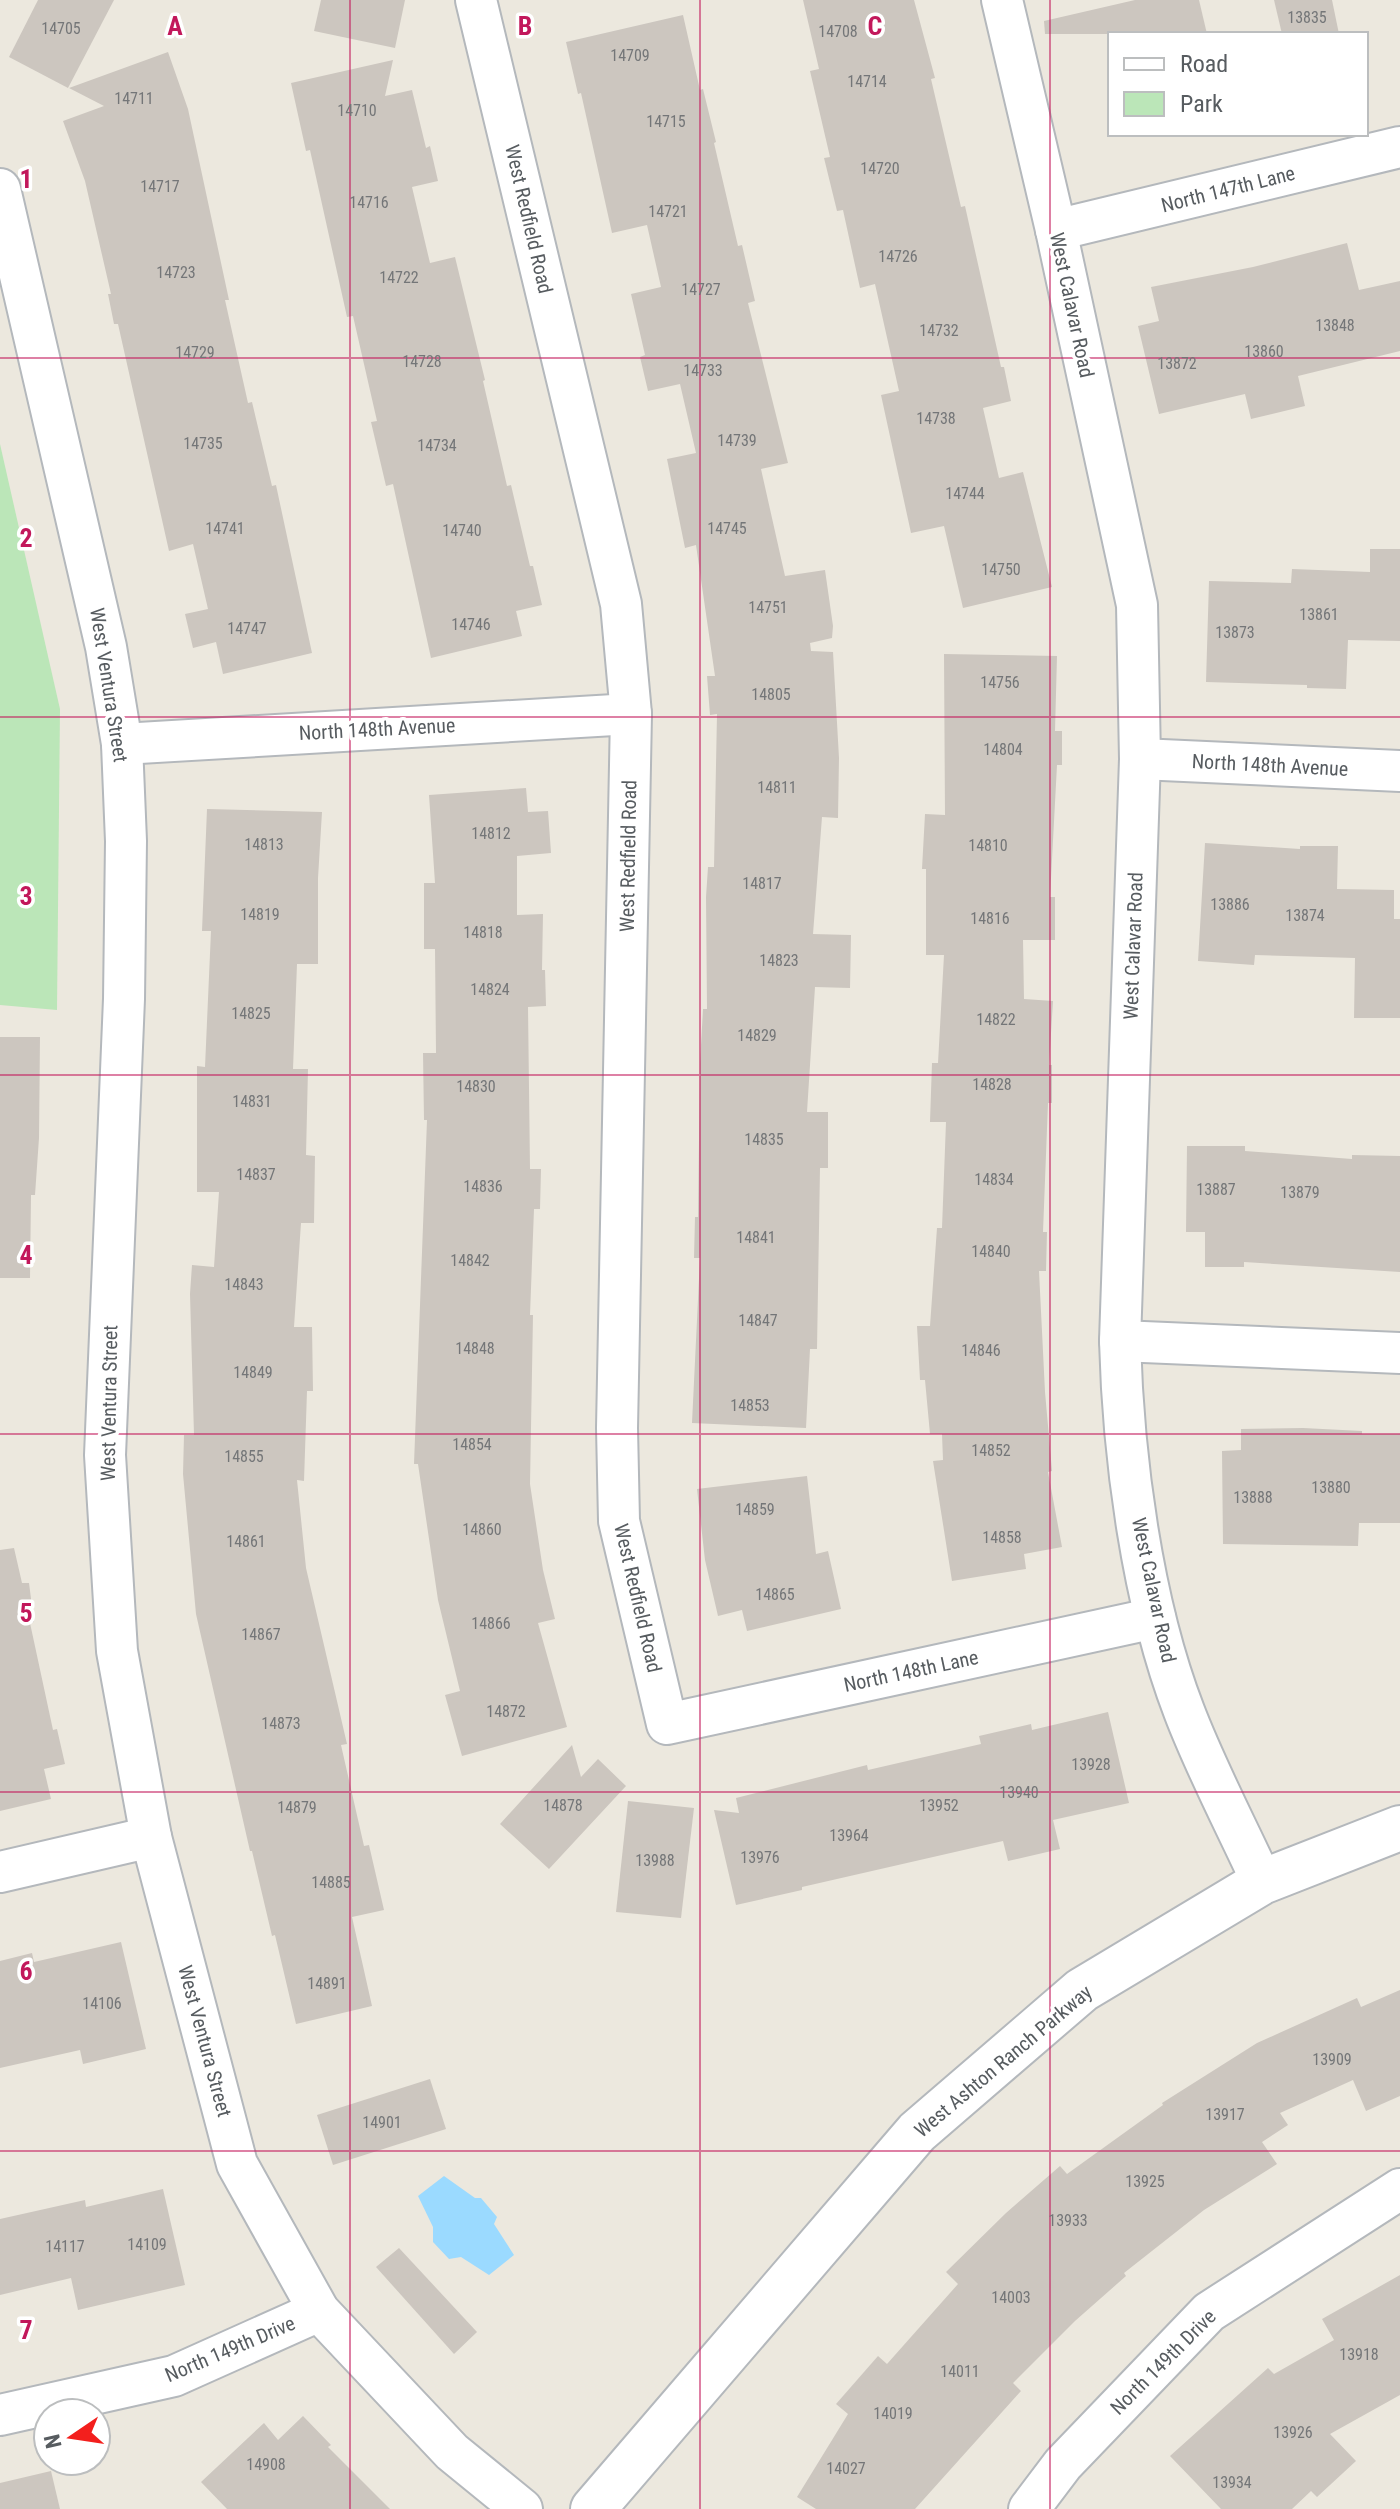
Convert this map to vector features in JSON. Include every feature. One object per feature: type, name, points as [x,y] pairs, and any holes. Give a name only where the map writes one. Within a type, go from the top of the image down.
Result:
[{"type":"street","name":"West Redfield Road","points":[[476,0],[621,604],[631,714],[617,1412],[619,1521],[667,1724]]},
{"type":"street","name":"West Calavar Road","points":[[1002,0],[1056,230],[1137,605],[1140,759],[1120,1341],[1121,1409],[1155,1618],[1183,1710],[1262,1882]]},
{"type":"street","name":"North 147th Lane","points":[[1056,230],[1400,147]]},
{"type":"street","name":"West Ventura Street","points":[[0,189],[106,647],[122,744],[126,841],[124,999],[105,1455],[117,1651],[151,1837],[237,2164],[319,2311],[452,2452],[522,2509]]},
{"type":"street","name":"North 148th Avenue","points":[[122,744],[631,714]]},
{"type":"street","name":"North 148th Avenue","points":[[1140,759],[1400,771]]},
{"type":"street","points":[[1120,1341],[1400,1353]]},
{"type":"street","name":"North 148th Lane","points":[[667,1724],[1155,1618]]},
{"type":"street","name":"West Ashton Ranch Parkway","points":[[593,2509],[917,2132],[1082,1990],[1262,1882],[1400,1828]]},
{"type":"street","points":[[0,1872],[151,1837]]},
{"type":"street","name":"North 149th Drive","points":[[1029,2509],[1063,2464],[1209,2312],[1400,2189]]},
{"type":"street","name":"North 149th Drive","points":[[0,2415],[174,2376],[319,2311]]},
{"type":"green space","points":[[0,444],[60,709],[57,1010],[0,1005]]},
{"type":"water","points":[[444,2176],[475,2198],[481,2198],[497,2217],[494,2224],[514,2255],[489,2275],[461,2257],[449,2259],[433,2242],[433,2227],[418,2196]]},
{"type":"building","points":[[38,0],[114,0],[68,88],[9,57]]},
{"type":"building","points":[[321,0],[405,0],[395,48],[314,31]]},
{"type":"building","points":[[803,0],[914,0],[935,78],[931,79],[961,207],[965,206],[1011,401],[983,408],[999,478],[1023,472],[1052,587],[963,608],[944,526],[911,533],[881,395],[899,391],[875,284],[860,288],[843,210],[837,211],[824,158],[830,157],[810,71],[819,69]]},
{"type":"building","points":[[1135,0],[1199,0],[1207,32],[1045,34],[1044,21]]},
{"type":"building","points":[[1274,0],[1332,0],[1339,32],[1282,32]]},
{"type":"building","points":[[683,15],[700,90],[703,89],[716,142],[738,246],[742,245],[755,301],[748,303],[788,463],[761,469],[785,576],[825,570],[833,626],[832,638],[810,643],[811,651],[833,652],[839,758],[838,818],[822,817],[813,934],[851,935],[850,988],[815,987],[807,1112],[828,1112],[828,1168],[820,1168],[817,1349],[810,1349],[806,1428],[692,1423],[700,1258],[694,1258],[695,1217],[698,1217],[700,1063],[703,1009],[707,1009],[708,867],[714,867],[717,714],[710,715],[707,676],[715,676],[696,545],[685,548],[667,459],[696,453],[680,384],[648,391],[640,357],[645,355],[631,294],[661,287],[647,225],[612,233],[581,93],[578,94],[566,42]]},
{"type":"building","points":[[168,52],[188,109],[248,403],[252,402],[272,486],[276,485],[312,653],[223,674],[216,642],[193,648],[185,614],[208,609],[193,544],[169,551],[118,324],[114,324],[108,294],[111,294],[85,181],[63,121],[104,106],[69,88]]},
{"type":"building","points":[[393,60],[385,96],[412,90],[426,148],[430,146],[438,181],[412,187],[430,263],[455,257],[507,486],[511,485],[542,605],[516,611],[522,636],[431,658],[393,484],[386,486],[371,422],[377,421],[353,316],[347,317],[310,150],[306,151],[291,83]]},
{"type":"building","points":[[1347,243],[1359,290],[1400,281],[1400,351],[1298,376],[1305,406],[1251,419],[1245,394],[1159,414],[1138,326],[1159,321],[1151,287],[1253,267]]},
{"type":"building","points":[[1370,549],[1400,549],[1400,641],[1348,640],[1346,689],[1206,682],[1209,581],[1291,583],[1292,569],[1370,572]]},
{"type":"building","points":[[944,654],[1057,656],[1055,731],[1062,731],[1062,765],[1057,765],[1050,897],[1055,897],[1055,940],[1023,940],[1024,999],[1053,1001],[1049,1065],[1052,1065],[1052,1103],[1048,1103],[1043,1232],[1047,1232],[1046,1271],[1039,1271],[1052,1471],[1048,1472],[1062,1547],[1024,1554],[1026,1569],[952,1581],[933,1461],[943,1460],[942,1434],[930,1434],[925,1380],[920,1380],[917,1326],[930,1326],[937,1228],[942,1228],[946,1122],[930,1122],[932,1063],[938,1063],[944,955],[926,955],[926,869],[922,869],[925,814],[945,815]]},
{"type":"building","points":[[526,788],[528,812],[548,811],[551,853],[517,856],[517,915],[543,914],[542,970],[545,970],[546,1006],[528,1007],[530,1169],[541,1169],[540,1209],[534,1209],[530,1315],[533,1315],[530,1484],[543,1570],[555,1619],[538,1623],[567,1727],[462,1756],[445,1695],[460,1691],[438,1600],[418,1464],[414,1464],[427,1120],[424,1120],[423,1053],[436,1053],[435,949],[424,949],[424,883],[435,883],[429,795]]},
{"type":"building","points":[[207,809],[322,812],[318,964],[297,964],[293,1069],[308,1069],[306,1155],[315,1156],[314,1223],[301,1223],[294,1327],[312,1327],[313,1391],[307,1391],[304,1481],[297,1480],[306,1568],[347,1744],[341,1745],[364,1846],[369,1845],[384,1910],[352,1917],[372,2006],[296,2024],[275,1935],[272,1936],[250,1851],[196,1614],[183,1474],[184,1435],[194,1435],[192,1265],[214,1267],[219,1192],[197,1192],[197,1066],[205,1067],[211,931],[202,931]]},
{"type":"building","points":[[1205,843],[1300,849],[1300,846],[1338,846],[1337,889],[1394,890],[1394,919],[1400,919],[1400,1018],[1354,1018],[1355,958],[1255,955],[1254,965],[1198,961]]},
{"type":"building","points":[[0,1037],[40,1037],[39,1138],[35,1195],[31,1195],[30,1278],[0,1278]]},
{"type":"building","points":[[1187,1146],[1245,1146],[1245,1151],[1352,1159],[1352,1155],[1400,1156],[1400,1272],[1244,1262],[1244,1267],[1205,1267],[1205,1232],[1186,1232]]},
{"type":"building","points":[[1303,1428],[1400,1434],[1400,1523],[1359,1523],[1358,1546],[1223,1544],[1222,1451],[1241,1450],[1241,1429]]},
{"type":"building","points":[[807,1476],[816,1554],[828,1551],[841,1609],[747,1631],[742,1610],[718,1616],[705,1560],[697,1489]]},
{"type":"building","points":[[14,1548],[22,1583],[29,1583],[34,1622],[30,1623],[53,1730],[57,1729],[65,1764],[44,1769],[51,1799],[0,1811],[0,1550]]},
{"type":"building","points":[[1108,1712],[1129,1803],[1053,1820],[1060,1849],[1008,1861],[1003,1841],[736,1905],[714,1810],[739,1813],[736,1798],[867,1765],[868,1770],[981,1744],[979,1736],[1031,1724],[1032,1730]]},
{"type":"building","points":[[572,1745],[581,1777],[598,1759],[626,1786],[549,1869],[500,1824]]},
{"type":"building","points":[[628,1801],[694,1808],[681,1918],[616,1912]]},
{"type":"building","points":[[121,1942],[146,2049],[83,2064],[80,2050],[0,2068],[0,1961],[32,1953],[34,1962]]},
{"type":"building","points":[[1400,1990],[1400,2096],[1366,2111],[1353,2080],[1280,2113],[1288,2125],[1262,2142],[1277,2164],[1204,2210],[1124,2273],[1126,2276],[1013,2383],[1021,2391],[915,2509],[816,2509],[797,2497],[848,2414],[836,2404],[878,2356],[887,2364],[958,2284],[946,2272],[1060,2166],[1067,2174],[1162,2103],[1257,2043],[1357,1998],[1361,2007]]},
{"type":"building","points":[[430,2079],[446,2129],[333,2165],[317,2115]]},
{"type":"building","points":[[163,2189],[185,2285],[78,2310],[71,2278],[0,2295],[0,2219],[85,2200],[86,2207]]},
{"type":"building","points":[[399,2248],[477,2332],[454,2354],[376,2267]]},
{"type":"building","points":[[1400,2275],[1400,2395],[1330,2434],[1356,2461],[1317,2497],[1311,2491],[1292,2509],[1221,2509],[1170,2456],[1268,2368],[1274,2374],[1334,2340],[1322,2319]]},
{"type":"building","points":[[303,2416],[331,2445],[328,2447],[390,2509],[227,2509],[201,2482],[264,2423],[278,2440]]},
{"type":"building","points":[[32,2475],[52,2477],[60,2509],[0,2509],[0,2483]]}]
